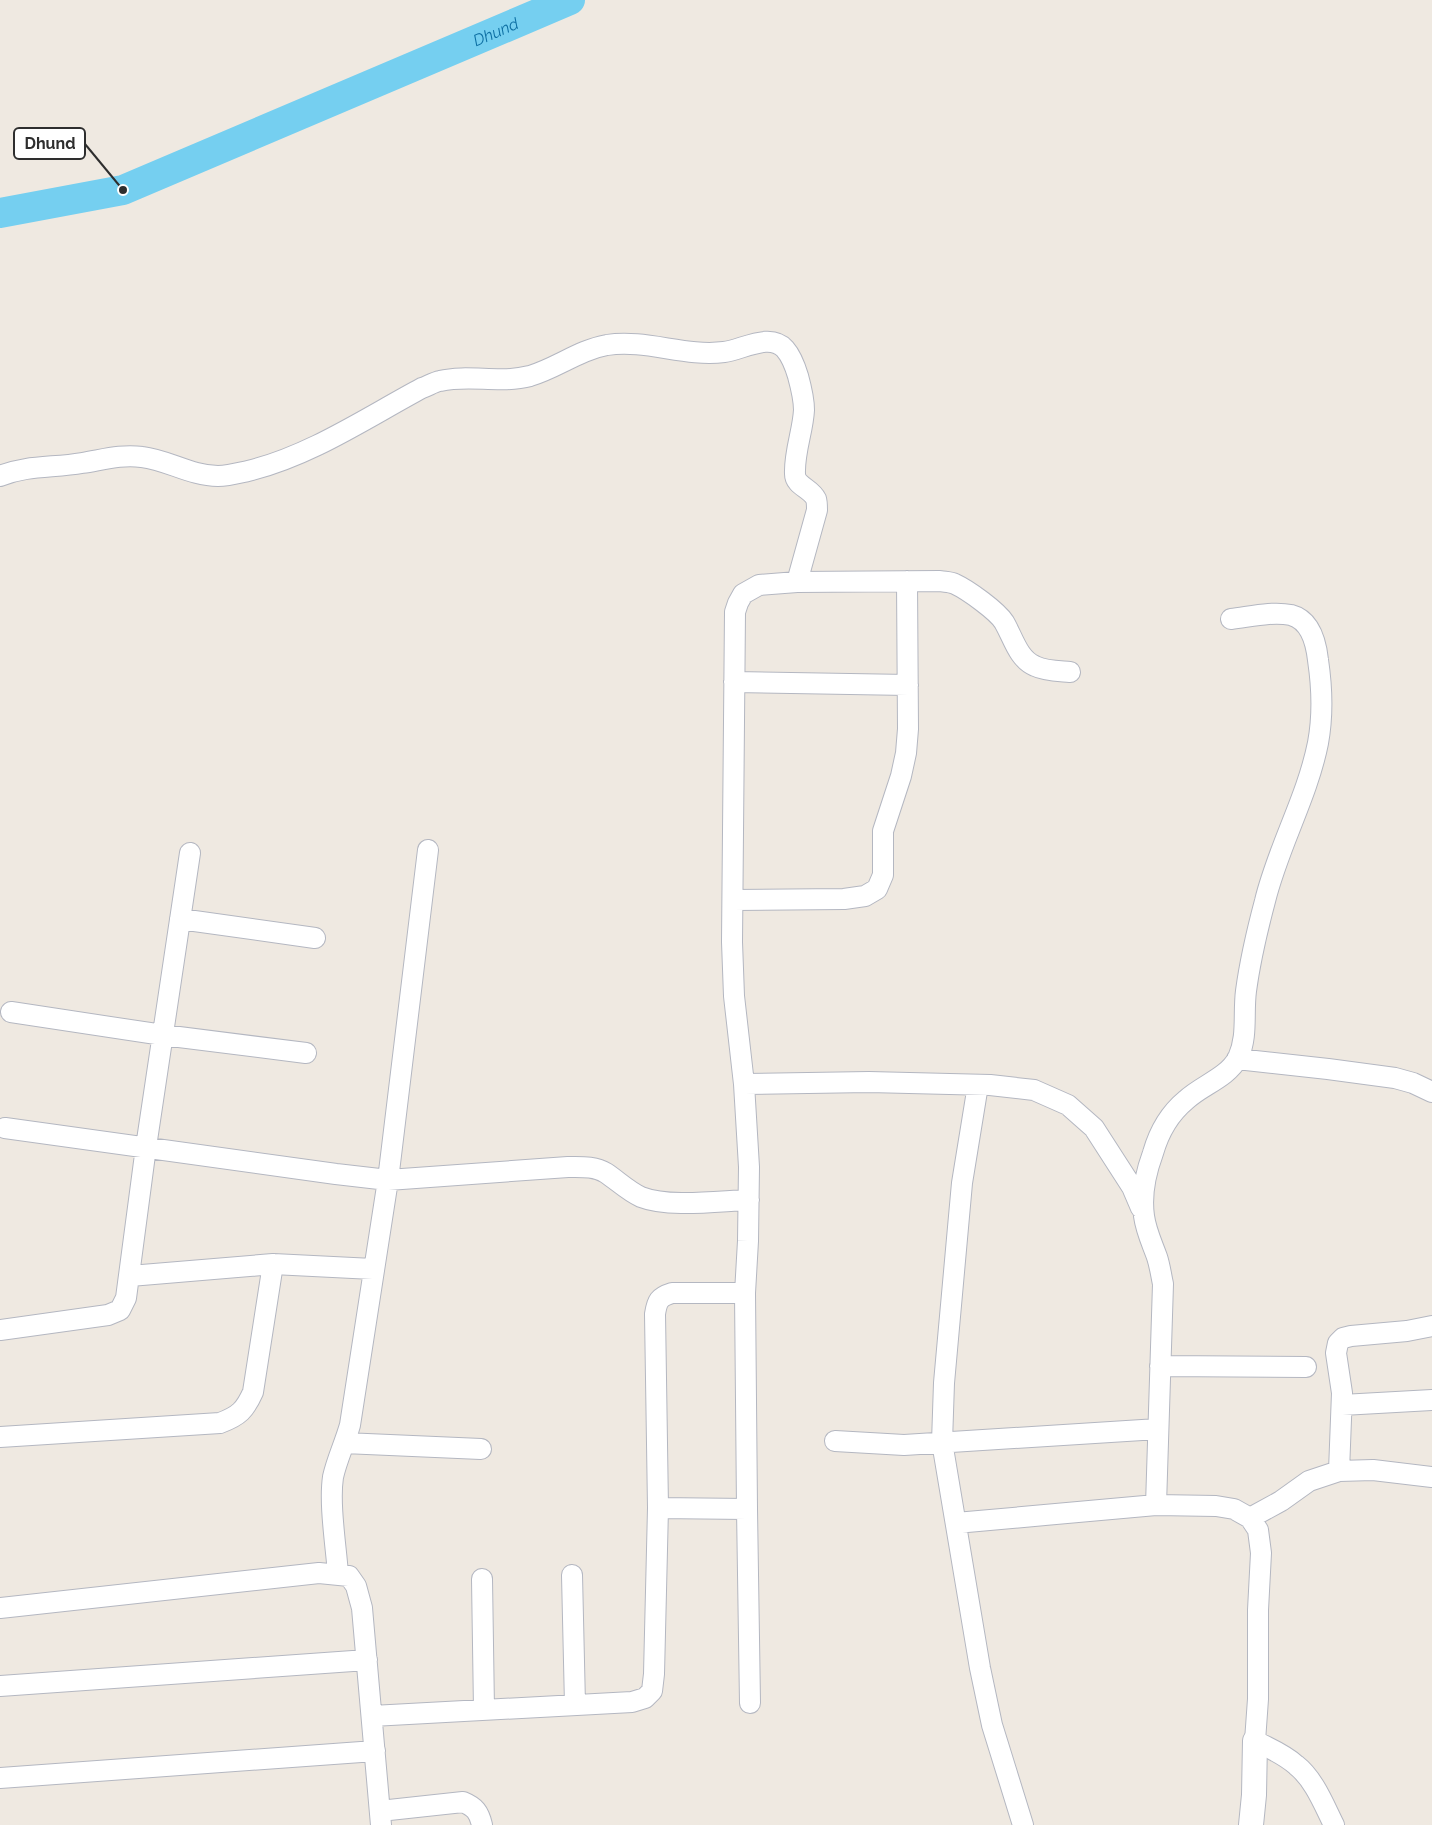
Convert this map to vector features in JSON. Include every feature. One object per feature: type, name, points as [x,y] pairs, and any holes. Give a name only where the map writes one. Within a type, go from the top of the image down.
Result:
[{"type":"street","points":[[0,476],[29,467],[76,464],[126,456],[144,457],[202,474],[220,476],[235,474],[269,466],[297,455],[422,388],[439,381],[513,379],[531,376],[592,348],[608,345],[628,344],[705,352],[724,352],[762,342],[774,343],[784,348],[793,361],[801,388],[804,409],[795,476],[801,485],[816,499],[817,510],[797,582]]},
{"type":"street","points":[[733,900],[844,900],[865,896],[878,889],[883,875],[883,831],[901,776],[906,753],[908,685],[907,581]]},
{"type":"street","points":[[750,1703],[745,1293],[749,1166],[744,1084],[734,996],[732,942],[735,612],[744,594],[759,585],[797,582],[940,581],[955,584],[995,610],[1004,621],[1020,652],[1034,666],[1070,672]]},
{"type":"street","points":[[1144,1215],[1144,1185],[1152,1154],[1163,1125],[1186,1099],[1218,1080],[1237,1059],[1245,1037],[1245,994],[1252,952],[1268,886],[1301,802],[1318,742],[1322,690],[1317,649],[1311,632],[1303,622],[1291,616],[1277,614],[1231,618]]},
{"type":"street","points":[[734,682],[908,685]]},
{"type":"street","points":[[338,1574],[332,1494],[333,1478],[350,1425],[388,1180],[428,850]]},
{"type":"street","points":[[0,1330],[108,1315],[120,1310],[126,1298],[146,1148],[190,853]]},
{"type":"street","points":[[180,919],[315,938]]},
{"type":"street","points":[[11,1012],[163,1035],[306,1053]]},
{"type":"street","points":[[1237,1059],[1328,1068],[1395,1078],[1413,1083],[1432,1092]]},
{"type":"street","points":[[744,1084],[869,1082],[978,1085],[1034,1090],[1068,1105],[1094,1128],[1132,1187],[1144,1215],[1163,1284],[1164,1304],[1160,1366],[1156,1505]]},
{"type":"street","points":[[978,1085],[962,1182],[944,1374],[942,1442],[980,1668],[992,1725],[1023,1825]]},
{"type":"street","points":[[5,1128],[388,1180],[590,1167],[605,1172],[628,1190],[641,1197],[656,1201],[749,1200]]},
{"type":"street","points":[[130,1276],[273,1264],[374,1269]]},
{"type":"street","points":[[0,1437],[220,1423],[233,1418],[247,1407],[253,1392],[273,1264]]},
{"type":"street","points":[[372,1716],[632,1702],[645,1698],[652,1691],[658,1508],[655,1314],[657,1302],[662,1296],[672,1293],[745,1293]]},
{"type":"street","points":[[1339,1471],[1342,1393],[1336,1354],[1338,1343],[1343,1338],[1432,1326]]},
{"type":"street","points":[[1160,1366],[1306,1367]]},
{"type":"street","points":[[1342,1405],[1432,1400]]},
{"type":"street","points":[[835,1441],[904,1444],[1158,1429]]},
{"type":"street","points":[[344,1444],[481,1449]]},
{"type":"street","points":[[1250,1518],[1308,1481],[1339,1471],[1373,1470],[1432,1477]]},
{"type":"street","points":[[956,1523],[1156,1505],[1216,1506],[1234,1509],[1250,1518],[1258,1530],[1260,1553],[1258,1699],[1252,1825]]},
{"type":"street","points":[[658,1508],[747,1509]]},
{"type":"street","points":[[0,1608],[319,1573],[349,1576],[356,1586],[362,1608],[380,1818],[463,1802],[474,1806],[482,1825]]},
{"type":"street","points":[[572,1575],[575,1705]]},
{"type":"street","points":[[482,1580],[484,1710]]},
{"type":"street","points":[[0,1686],[367,1660]]},
{"type":"street","points":[[1255,1741],[1282,1754],[1297,1765],[1310,1782],[1334,1825]]},
{"type":"street","points":[[0,1778],[375,1750]]},
{"type":"waterway","name":"Dhund","points":[[0,213],[123,190],[570,0]]},
{"type":"place","name":"Dhund","points":[[123,190]]}]
